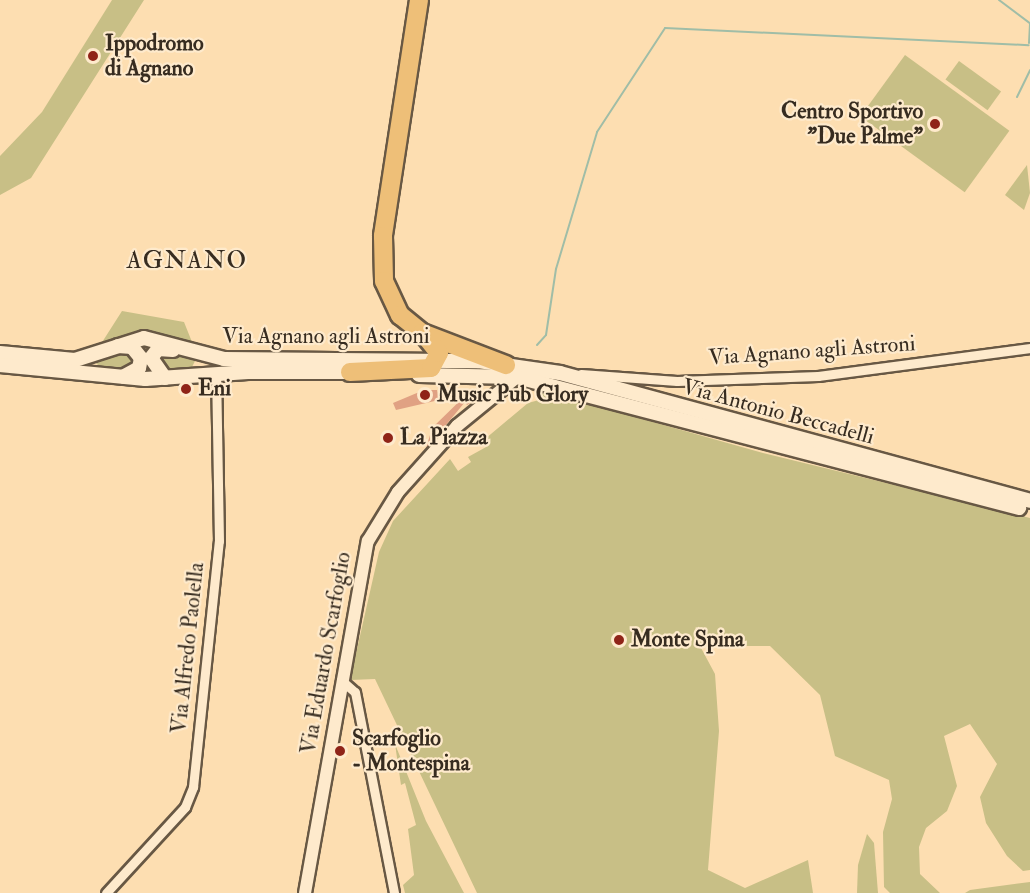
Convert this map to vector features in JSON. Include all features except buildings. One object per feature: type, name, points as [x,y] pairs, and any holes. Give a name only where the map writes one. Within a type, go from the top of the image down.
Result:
[{"type":"highway","points":[[350,372],[431,368],[439,358],[437,349],[394,305],[384,281],[382,253],[419,0]]},
{"type":"highway","points":[[422,333],[514,369]]},
{"type":"main road","name":"Via Agnano agli Astroni","points":[[0,353],[75,360],[144,338],[198,354],[239,360],[439,358],[514,369]]},
{"type":"main road","points":[[110,347],[132,347],[140,353],[139,368],[123,377]]},
{"type":"main road","points":[[165,378],[151,362],[158,349],[198,354],[198,365],[187,377]]},
{"type":"main road","points":[[94,354],[91,364],[107,376]]},
{"type":"main road","name":"Via Agnano agli Astroni","points":[[0,365],[107,376],[165,378],[216,374],[350,372],[486,375],[514,369]]},
{"type":"main road","name":"Via Antonio Beccadelli","points":[[514,369],[560,373],[1030,501]]},
{"type":"main road","name":"Via Antonio Beccadelli","points":[[514,369],[550,386],[1030,510]]},
{"type":"street","name":"Via Agnano agli Astroni","points":[[560,373],[632,379],[836,375],[1030,348]]},
{"type":"street","name":"Via Eduardo Scarfoglio","points":[[305,893],[361,565],[377,523],[457,426],[494,396],[514,369]]},
{"type":"street","name":"Via Alfredo Paolella","points":[[106,893],[185,807],[193,787],[219,541],[216,374]]},
{"type":"street","points":[[486,375],[495,381],[494,396]]},
{"type":"street","points":[[550,386],[601,385],[632,379]]},
{"type":"street","points":[[341,680],[355,692],[394,893]]},
{"type":"shaded area","name":"Ippodromo di Agnano","points":[[112,0],[144,0],[31,178],[0,195],[0,156],[42,112]]},
{"type":"shaded area","points":[[905,55],[1009,131],[965,192],[860,116]]},
{"type":"shaded area","points":[[959,61],[1001,92],[988,110],[945,80]]},
{"type":"shaded area","points":[[1027,165],[1030,193],[1024,210],[1005,195]]},
{"type":"shaded area","points":[[122,311],[184,322],[194,347],[132,332],[99,347]]},
{"type":"shaded area","points":[[126,351],[134,353],[136,365],[124,370],[100,367],[93,360]]},
{"type":"shaded area","points":[[167,351],[195,361],[191,369],[165,370],[156,357]]},
{"type":"shaded area","points":[[543,391],[763,453],[1030,518],[1030,870],[1023,871],[1007,856],[986,823],[980,797],[997,764],[970,724],[944,736],[957,786],[947,811],[926,828],[919,847],[920,874],[940,893],[890,893],[884,887],[883,832],[892,799],[889,780],[835,756],[820,695],[770,646],[700,646],[715,674],[719,731],[708,870],[745,888],[808,860],[813,893],[477,893],[375,679],[350,680],[379,552],[393,521],[450,459],[458,471],[471,462],[468,457],[488,446],[485,439],[528,403],[539,400]]},
{"type":"shaded area","points":[[395,744],[426,821],[464,893],[405,893],[403,885],[414,875],[408,829],[416,825],[405,783],[401,785]]},
{"type":"shaded area","points":[[867,834],[874,843],[878,893],[857,893],[858,865]]},
{"type":"shaded area","points":[[1030,882],[1030,893],[965,893],[970,890]]},
{"type":"waterway","points":[[999,0],[1030,23]]},
{"type":"waterway","points":[[1029,43],[1030,24]]},
{"type":"waterway","points":[[537,345],[546,335],[556,269],[597,132],[665,28],[1029,45]]},
{"type":"waterway","points":[[1017,97],[1030,70]]},
{"type":"place","name":"Ippodromo di Agnano","points":[[93,56]]},
{"type":"place","name":"Centro Sportivo \"Due Palme\"","points":[[935,124]]},
{"type":"place","name":"Eni","points":[[186,389]]},
{"type":"place","name":"Music Pub Glory","points":[[425,395]]},
{"type":"place","name":"La Piazza","points":[[388,438]]},
{"type":"place","name":"Monte Spina","points":[[619,640]]},
{"type":"place","name":"Scarfoglio - Montespina","points":[[340,751]]},
{"type":"district","name":"AGNANO","points":[[187,261]]}]
